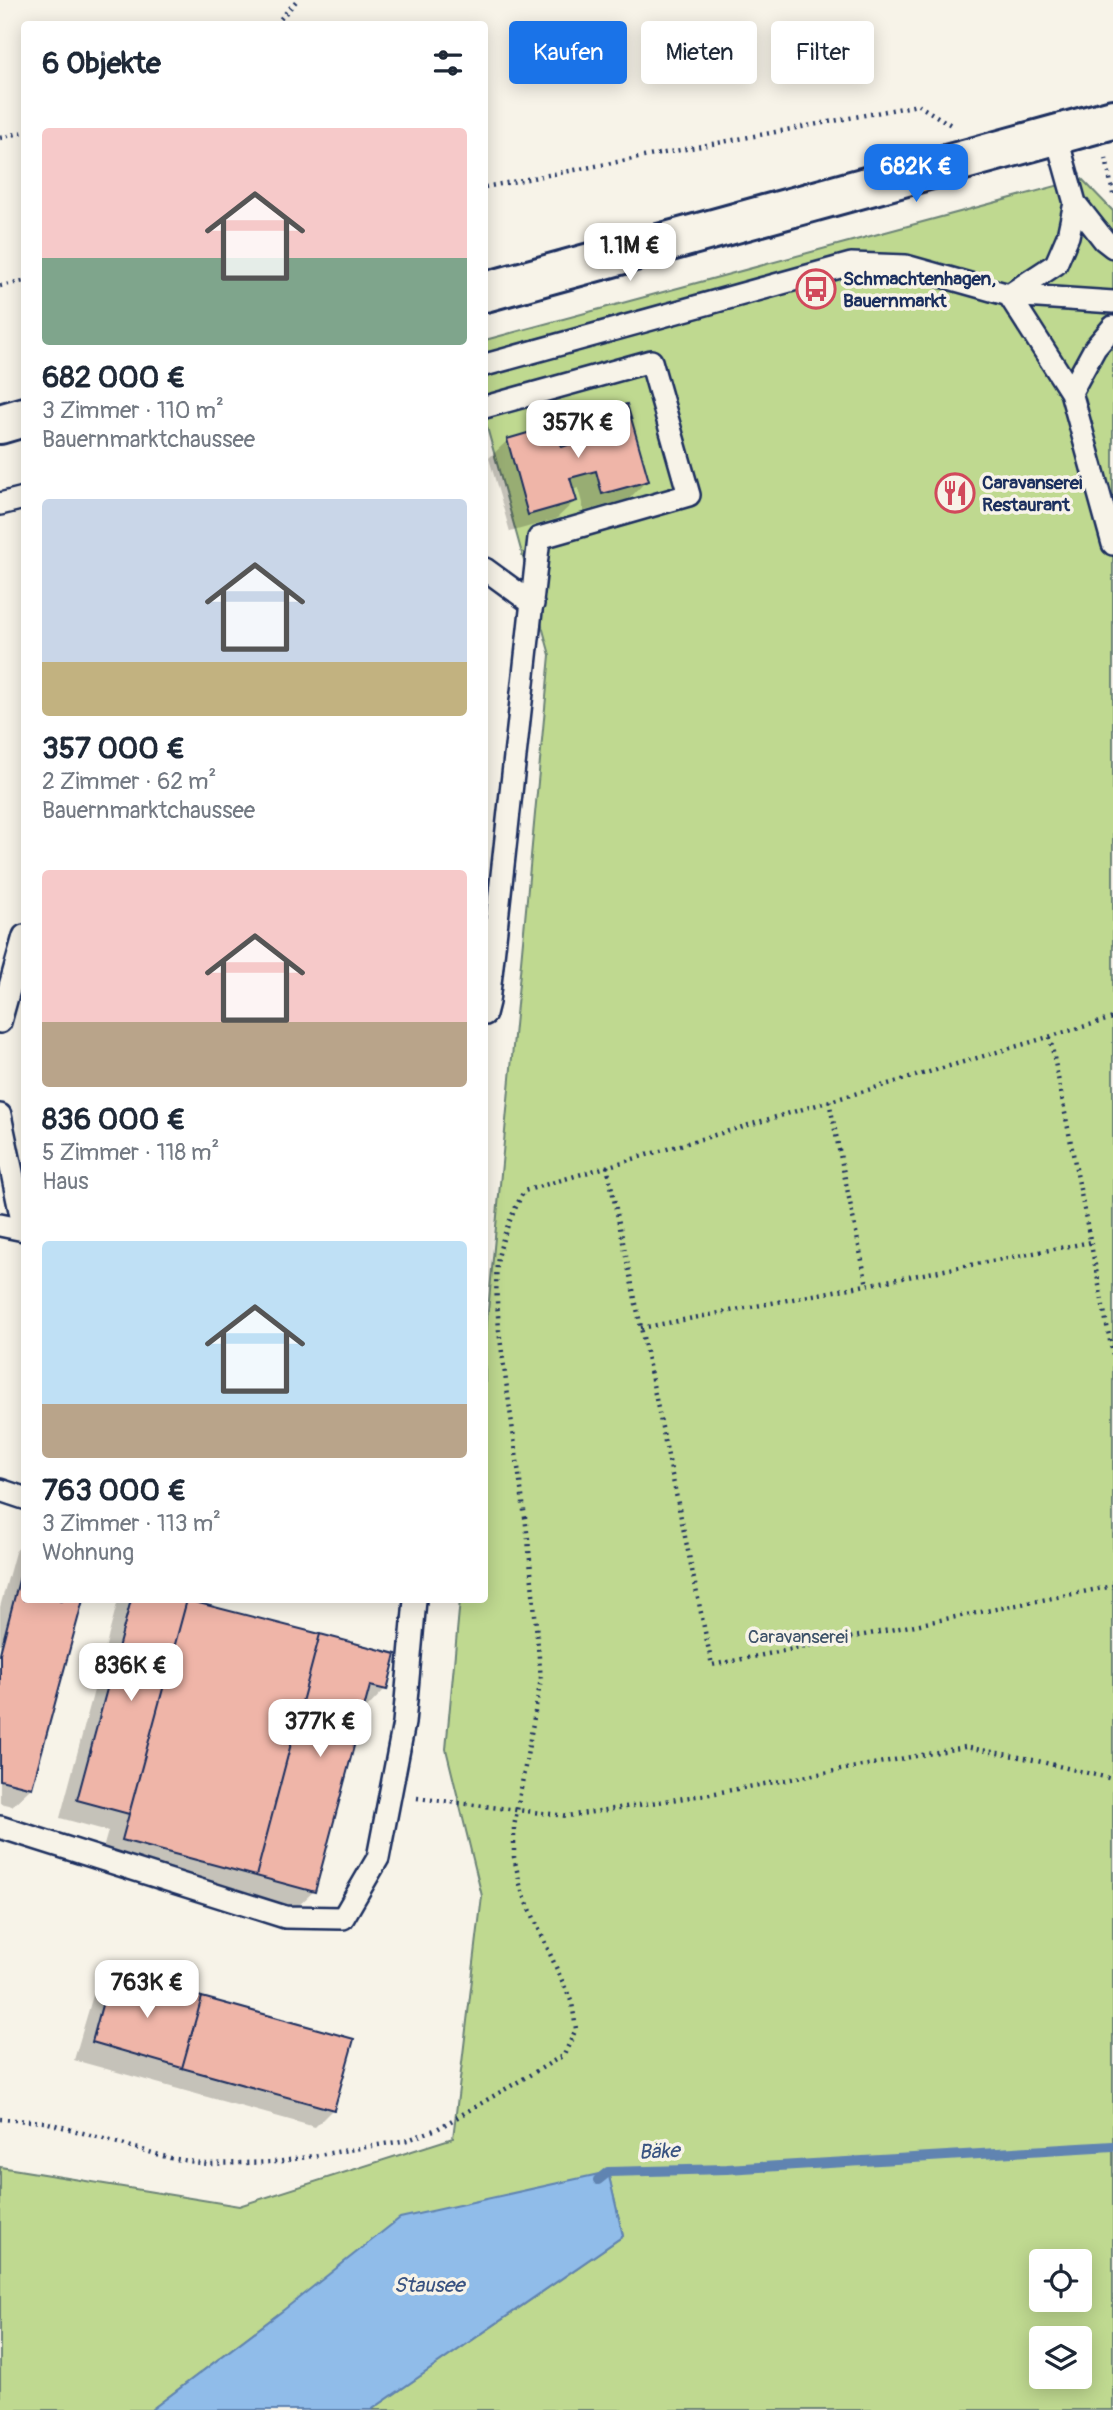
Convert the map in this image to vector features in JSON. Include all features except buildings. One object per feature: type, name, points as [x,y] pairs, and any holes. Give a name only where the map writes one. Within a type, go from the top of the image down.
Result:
[{"type":"main road","points":[[488,291],[1056,135],[1109,134]]},
{"type":"main road","points":[[0,424],[21,418]]},
{"type":"lane","points":[[1056,135],[1075,204],[1104,240],[1113,247]]},
{"type":"lane","points":[[1009,295],[1056,264],[1068,236],[1075,204]]},
{"type":"lane","points":[[488,364],[851,264],[906,266],[1009,295],[1113,302]]},
{"type":"lane","points":[[1009,295],[1071,392],[1113,544]]},
{"type":"lane","points":[[1071,392],[1095,348],[1113,327]]},
{"type":"lane","points":[[488,406],[651,361],[690,495],[539,538],[488,1002]]},
{"type":"lane","points":[[0,504],[21,499]]},
{"type":"lane","points":[[488,571],[533,604]]},
{"type":"lane","points":[[0,1022],[21,947]]},
{"type":"lane","points":[[0,1115],[21,1216]]},
{"type":"lane","points":[[0,1225],[21,1229]]},
{"type":"lane","points":[[0,1490],[21,1497]]},
{"type":"lane","points":[[0,1827],[285,1917],[343,1918],[378,1858],[404,1723],[415,1603]]},
{"type":"path","points":[[279,21],[297,0]]},
{"type":"path","points":[[488,186],[918,105],[997,152]]},
{"type":"path","points":[[0,138],[21,133]]},
{"type":"path","points":[[1109,134],[1113,194]]},
{"type":"path","points":[[0,286],[21,282]]},
{"type":"path","points":[[0,2119],[44,2122],[170,2158],[207,2164],[277,2162],[408,2140],[427,2133],[564,2055],[576,2029],[572,2003],[521,1888],[514,1857],[514,1827],[541,1679],[528,1539],[499,1331],[498,1260],[510,1217],[524,1191],[1113,1018]]},
{"type":"path","points":[[1050,1037],[1113,1356]]},
{"type":"path","points":[[829,1101],[867,1285]]},
{"type":"path","points":[[607,1166],[712,1665],[1113,1586]]},
{"type":"path","points":[[641,1328],[1091,1242]]},
{"type":"path","points":[[390,1794],[567,1816],[710,1794],[965,1747],[1113,1779]]},
{"type":"green space","name":"Caravanserei","points":[[1082,179],[1113,211],[1113,2410],[371,2410],[623,2236],[608,2173],[281,2312],[151,2410],[0,2410],[0,2167],[239,2206],[453,2138],[482,1896],[446,1749],[460,1603],[488,1603],[488,1311],[550,655],[488,431],[488,339]]},
{"type":"water","name":"Stausee","points":[[608,2172],[623,2236],[371,2410],[151,2410],[400,2218]]},
{"type":"waterway","name":"Bäke","points":[[598,2180],[608,2172],[727,2169],[1113,2146]]},
{"type":"place","name":"Schmachtenhagen, Bauernmarkt","points":[[816,289]]},
{"type":"place","name":"Caravanserei Restaurant","points":[[955,493]]}]
